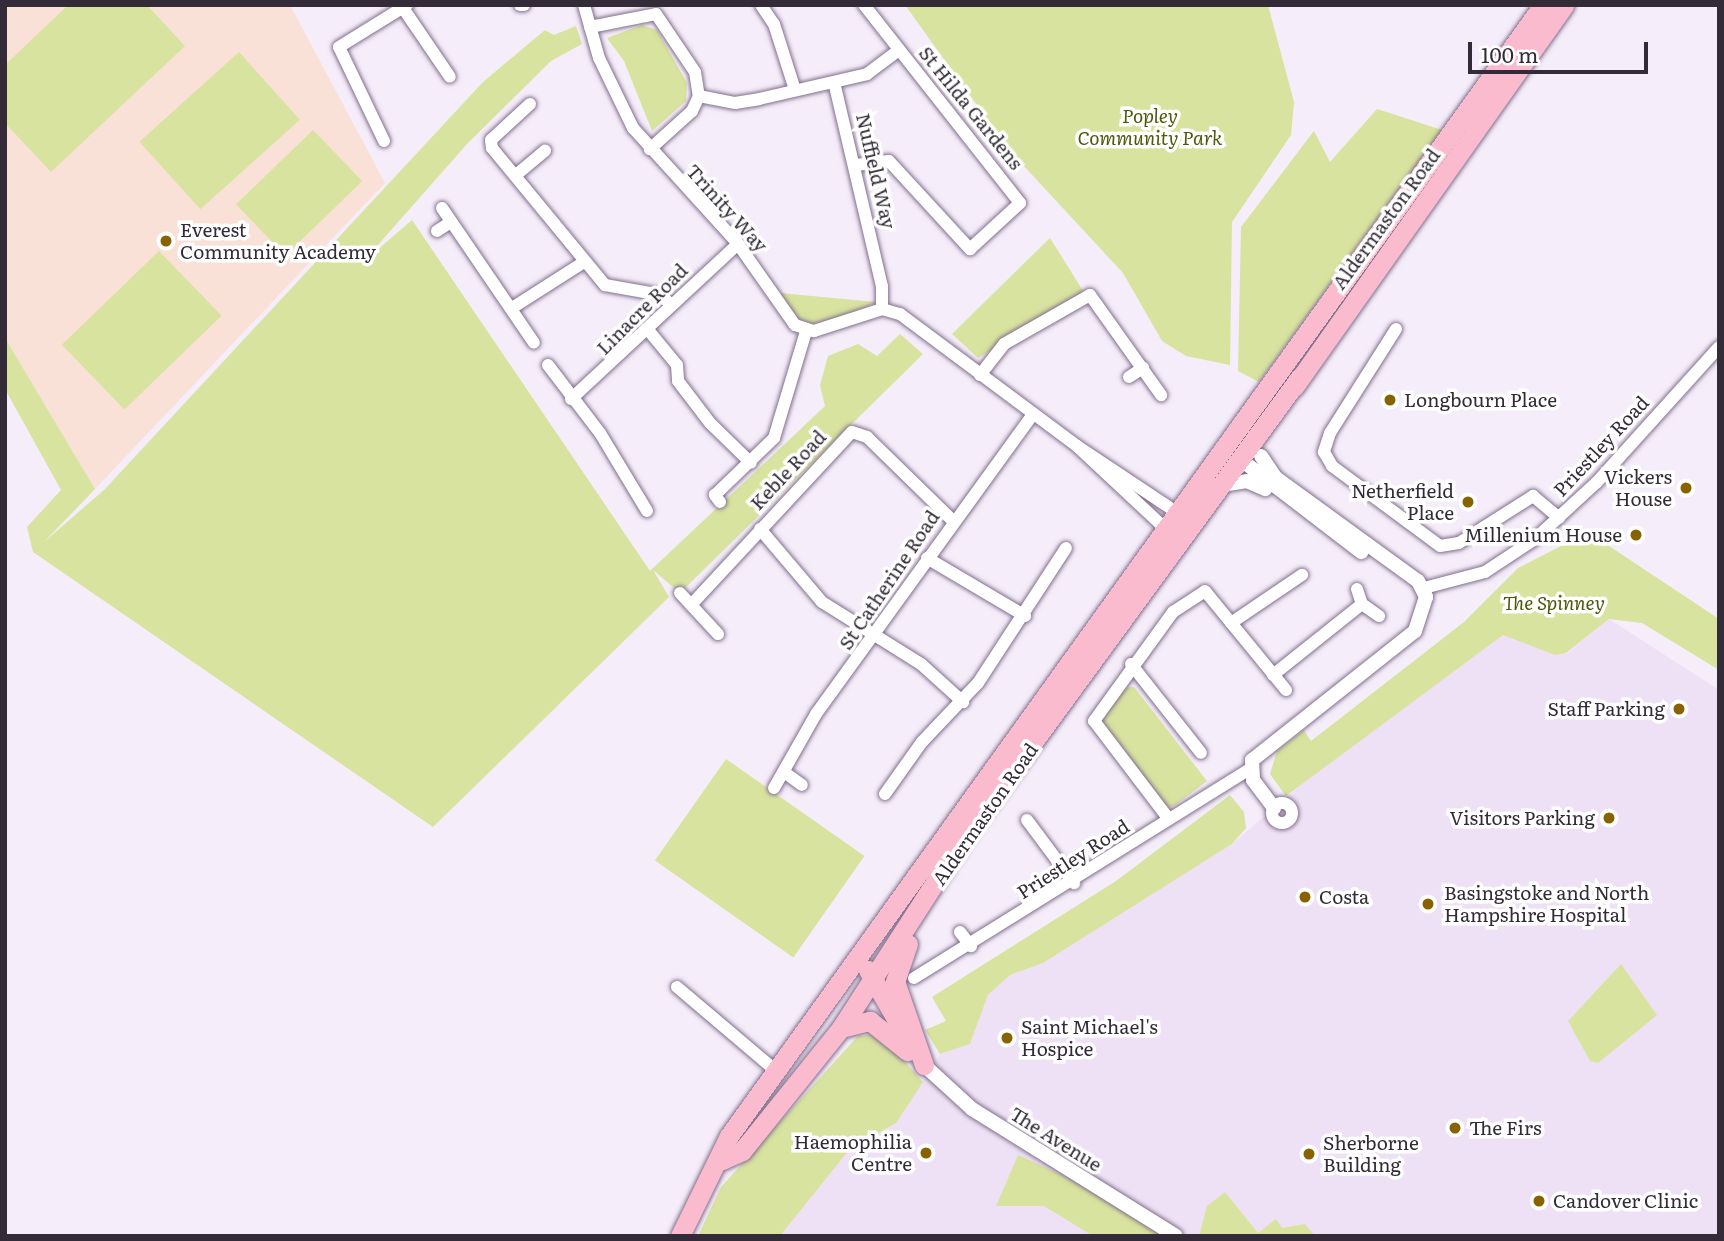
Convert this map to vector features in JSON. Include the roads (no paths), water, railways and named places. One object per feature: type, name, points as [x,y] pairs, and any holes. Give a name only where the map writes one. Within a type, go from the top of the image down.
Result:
[{"type":"main road","name":"Aldermaston Road","points":[[680,1236],[722,1160],[729,1136],[773,1068],[808,1030],[857,954],[1175,510],[1543,5]]},
{"type":"main road","name":"Aldermaston Road","points":[[722,1160],[742,1151],[841,1028],[966,834],[1189,533],[1564,5]]},
{"type":"main road","name":"Aldermaston Road","points":[[1175,510],[1219,467],[1240,459],[1261,456],[1267,432],[1300,377]]},
{"type":"main road","points":[[1230,434],[1240,459]]},
{"type":"main road","points":[[924,1065],[900,957],[956,866],[966,834]]},
{"type":"main road","points":[[857,954],[924,1065]]},
{"type":"main road","points":[[808,1030],[824,1023],[862,977],[905,980]]},
{"type":"main road","points":[[841,1028],[870,1021],[924,1065]]},
{"type":"main road","points":[[773,1068],[797,1086]]},
{"type":"street","name":"Trinity Way","points":[[584,5],[611,87],[650,149],[738,244],[786,314],[806,331]]},
{"type":"street","points":[[761,5],[774,24],[794,90]]},
{"type":"street","points":[[864,5],[899,50]]},
{"type":"street","points":[[384,141],[339,47],[405,7],[450,77]]},
{"type":"street","points":[[590,27],[658,10],[695,72],[699,96],[692,111],[650,149]]},
{"type":"street","name":"St Hilda Gardens","points":[[834,82],[867,74],[899,50],[1020,203],[970,249],[889,161],[856,165]]},
{"type":"street","points":[[699,96],[735,103],[834,82]]},
{"type":"street","name":"Nuffield Way","points":[[834,82],[856,165],[882,309]]},
{"type":"street","points":[[530,104],[491,140],[584,262],[605,285],[661,295],[669,303]]},
{"type":"street","points":[[516,175],[545,151]]},
{"type":"street","points":[[442,208],[534,343]]},
{"type":"street","points":[[437,231],[451,222]]},
{"type":"street","name":"Linacre Road","points":[[571,399],[649,331],[669,303],[738,244]]},
{"type":"street","points":[[512,308],[584,262]]},
{"type":"street","points":[[980,375],[1004,344],[1090,295],[1161,394]]},
{"type":"street","points":[[720,502],[715,495],[774,438],[806,331],[882,309],[907,318],[1077,446],[1175,510],[1189,533]]},
{"type":"street","points":[[1396,329],[1329,433],[1324,452],[1332,466],[1440,546],[1459,543],[1533,496],[1559,518]]},
{"type":"street","points":[[649,331],[677,365],[678,381],[710,423],[751,463]]},
{"type":"street","name":"Priestley Road","points":[[905,980],[971,946],[1074,883],[1168,818],[1251,772],[1274,738],[1415,631],[1425,612],[1424,588],[1494,567],[1559,518],[1719,347]]},
{"type":"street","points":[[548,365],[644,506],[629,510]]},
{"type":"street","points":[[1129,377],[1143,368]]},
{"type":"street","name":"St Catherine Road","points":[[774,788],[816,714],[876,637],[952,520],[1033,414]]},
{"type":"street","name":"Keble Road","points":[[691,605],[839,443],[860,431],[952,520]]},
{"type":"street","points":[[1077,446],[1163,528],[1189,533]]},
{"type":"street","points":[[1261,456],[1276,478],[1392,567]]},
{"type":"street","points":[[1240,459],[1311,517]]},
{"type":"street","points":[[1222,485],[1254,482],[1424,588]]},
{"type":"street","points":[[760,529],[822,601],[921,664],[963,702]]},
{"type":"street","points":[[885,794],[922,742],[963,702],[1026,616],[1066,548]]},
{"type":"street","points":[[928,558],[1026,616]]},
{"type":"street","points":[[1231,623],[1302,575]]},
{"type":"street","points":[[1357,589],[1362,604],[1379,616]]},
{"type":"street","points":[[1168,818],[1094,721],[1131,664],[1172,612],[1205,590],[1286,690]]},
{"type":"street","points":[[680,593],[718,634]]},
{"type":"street","points":[[1273,675],[1362,604]]},
{"type":"street","points":[[1131,664],[1201,753]]},
{"type":"street","points":[[784,772],[802,785]]},
{"type":"street","points":[[1251,772],[1278,806]]},
{"type":"street","points":[[1027,820],[1074,883]]},
{"type":"street","points":[[960,932],[971,946]]},
{"type":"street","points":[[677,987],[773,1068]]},
{"type":"street","name":"The Avenue","points":[[924,1065],[972,1109],[1175,1236]]},
{"type":"place","name":"Everest Community Academy","points":[[166,241]]},
{"type":"place","name":"Longbourn Place","points":[[1390,400]]},
{"type":"place","name":"Vickers House","points":[[1686,488]]},
{"type":"place","name":"Netherfield Place","points":[[1468,502]]},
{"type":"place","name":"Millenium House","points":[[1636,535]]},
{"type":"place","name":"Staff Parking","points":[[1679,709]]},
{"type":"place","name":"Visitors Parking","points":[[1609,818]]},
{"type":"place","name":"Costa","points":[[1305,897]]},
{"type":"place","name":"Basingstoke and North Hampshire Hospital","points":[[1428,904]]},
{"type":"place","name":"Saint Michael's Hospice","points":[[1007,1038]]},
{"type":"place","name":"The Firs","points":[[1455,1128]]},
{"type":"place","name":"Haemophilia Centre","points":[[926,1153]]},
{"type":"place","name":"Sherborne Building","points":[[1309,1154]]},
{"type":"place","name":"Candover Clinic","points":[[1539,1201]]},
{"type":"park label","name":"Popley Community Park","points":[[1150,127]]},
{"type":"park label","name":"The Spinney","points":[[1554,603]]}]
